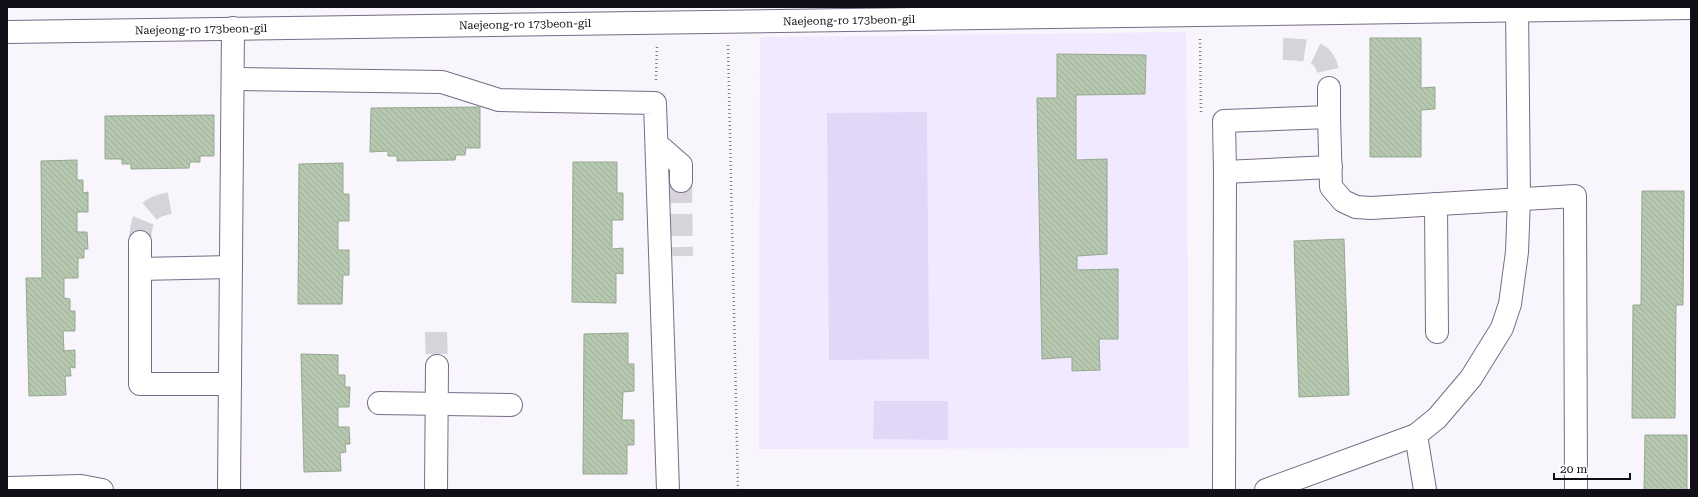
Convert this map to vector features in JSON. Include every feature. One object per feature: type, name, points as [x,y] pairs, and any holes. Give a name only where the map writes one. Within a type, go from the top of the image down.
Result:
[{"type":"street","name":"Naejeong-ro 173beon-gil","points":[[7,32],[728,22],[771,14],[1691,8]]},
{"type":"street","points":[[1266,490],[1416,435],[1437,418],[1471,378],[1502,328],[1510,304],[1517,252],[1519,198],[1517,9]]},
{"type":"street","points":[[229,490],[233,28]]},
{"type":"street","points":[[233,79],[442,82],[499,100],[655,103],[668,490]]},
{"type":"street","points":[[1329,88],[1331,187],[1343,201],[1356,207],[1371,208],[1519,198],[1575,196],[1576,490]]},
{"type":"street","points":[[1224,490],[1224,121],[1329,117]]},
{"type":"street","points":[[657,144],[681,165],[681,181]]},
{"type":"street","points":[[1225,172],[1331,167]]},
{"type":"street","points":[[1436,204],[1437,332]]},
{"type":"street","points":[[140,242],[140,384],[230,384]]},
{"type":"street","points":[[140,270],[231,268]]},
{"type":"street","points":[[436,490],[437,366]]},
{"type":"street","points":[[379,403],[511,405]]},
{"type":"street","points":[[1416,435],[1425,490]]},
{"type":"street","points":[[7,488],[81,486],[102,490]]},
{"type":"path","points":[[728,22],[738,490]]},
{"type":"path","points":[[655,103],[657,40]]},
{"type":"shaded area","points":[[1186,32],[1189,448],[759,449],[760,37]]},
{"type":"shaded area","points":[[927,112],[929,359],[829,360],[827,113]]},
{"type":"shaded area","points":[[874,401],[948,401],[948,440],[873,439]]},
{"type":"building","points":[[1370,38],[1421,38],[1421,88],[1435,87],[1435,109],[1421,110],[1421,157],[1370,157]]},
{"type":"building","points":[[1057,54],[1146,55],[1145,94],[1076,95],[1076,160],[1107,159],[1107,254],[1077,256],[1077,270],[1118,269],[1118,339],[1099,339],[1100,370],[1072,371],[1072,357],[1042,359],[1037,98],[1057,98]]},
{"type":"building","points":[[480,107],[480,148],[466,148],[465,155],[456,155],[455,160],[397,161],[397,156],[388,156],[388,151],[370,152],[371,108]]},
{"type":"building","points":[[214,115],[214,156],[200,156],[200,162],[190,162],[189,168],[131,169],[131,164],[122,164],[122,159],[105,159],[105,116]]},
{"type":"building","points":[[77,160],[77,180],[83,180],[83,193],[88,192],[88,212],[77,212],[77,232],[87,232],[88,249],[84,249],[84,258],[78,258],[78,278],[64,278],[64,298],[70,299],[70,311],[75,311],[75,331],[63,331],[64,351],[75,350],[75,368],[70,367],[71,376],[65,376],[66,395],[29,396],[26,278],[42,278],[41,161]]},
{"type":"building","points":[[573,162],[617,162],[617,193],[623,193],[623,220],[612,220],[612,249],[623,248],[623,274],[616,273],[616,303],[572,302]]},
{"type":"building","points":[[343,163],[343,194],[349,194],[349,221],[338,221],[338,250],[349,250],[349,275],[343,275],[342,304],[298,304],[299,164]]},
{"type":"building","points":[[1642,191],[1684,191],[1683,305],[1676,305],[1675,418],[1632,418],[1633,305],[1641,305]]},
{"type":"building","points":[[1344,239],[1349,395],[1299,397],[1294,241]]},
{"type":"building","points":[[628,333],[628,364],[634,364],[634,391],[623,392],[622,420],[634,420],[634,445],[627,445],[627,474],[583,474],[584,334]]},
{"type":"building","points":[[301,354],[338,355],[338,375],[345,375],[345,387],[350,387],[349,407],[338,407],[338,427],[349,427],[350,444],[345,444],[346,452],[340,453],[341,471],[304,472]]},
{"type":"building","points":[[1645,435],[1687,435],[1687,490],[1644,490]]},
{"type":"tunnel","points":[[1283,49],[1304,50],[1318,55],[1327,66],[1329,88]]},
{"type":"tunnel","points":[[681,181],[682,256]]},
{"type":"tunnel","points":[[140,242],[143,220],[146,215],[155,208],[170,203]]},
{"type":"tunnel","points":[[436,332],[437,366]]}]
